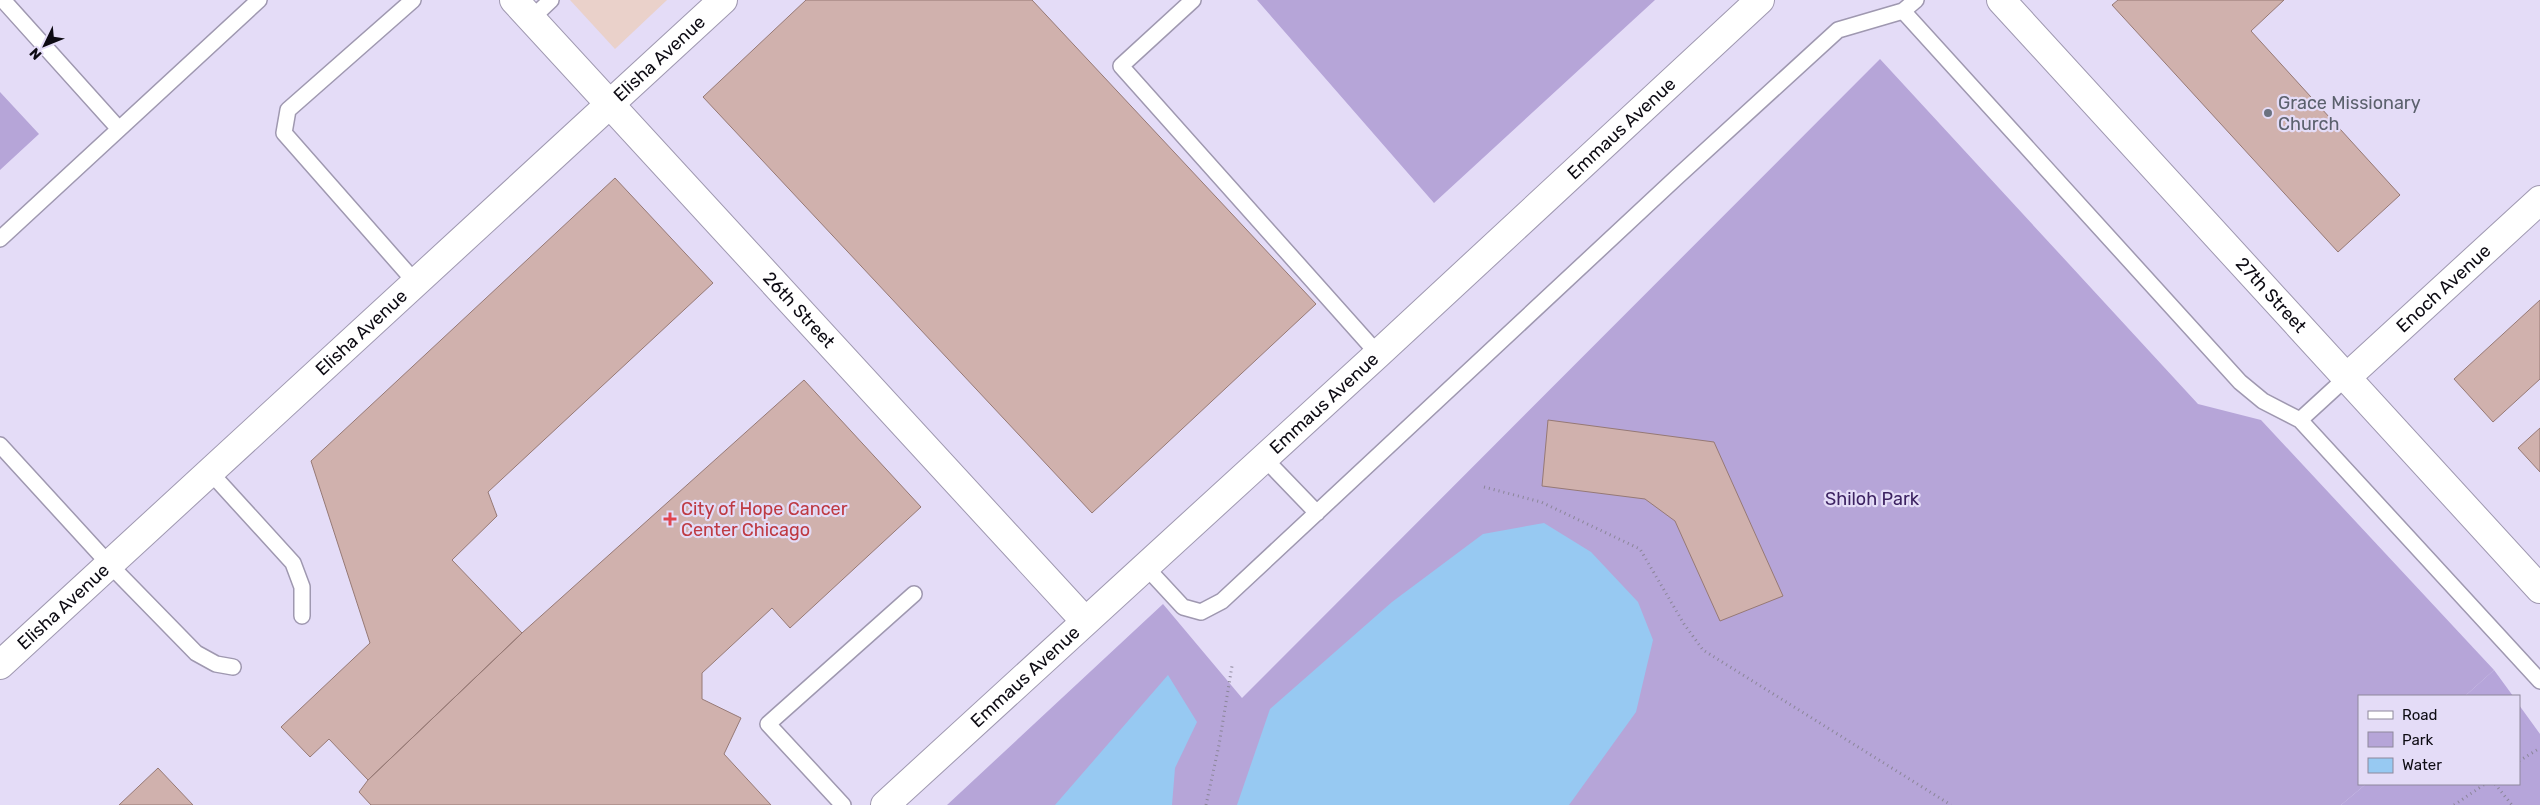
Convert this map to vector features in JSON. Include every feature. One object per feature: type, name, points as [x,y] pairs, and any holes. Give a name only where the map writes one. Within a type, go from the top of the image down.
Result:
[{"type":"street","name":"Elisha Avenue","points":[[0,665],[723,0]]},
{"type":"street","name":"Emmaus Avenue","points":[[885,805],[1378,354],[1760,0]]},
{"type":"street","name":"27th Street","points":[[2001,0],[2540,589]]},
{"type":"street","name":"26th Street","points":[[523,9],[1084,621]]},
{"type":"street","name":"Enoch Avenue","points":[[2347,378],[2540,200]]},
{"type":"lane","points":[[3,0],[119,129]]},
{"type":"lane","points":[[413,0],[288,110],[284,133],[416,283]]},
{"type":"lane","points":[[523,9],[551,0]]},
{"type":"lane","points":[[1193,0],[1121,66],[1378,354]]},
{"type":"lane","points":[[1145,566],[1183,607],[1201,612],[1222,601],[1669,184],[1838,30],[1903,11],[1916,0]]},
{"type":"lane","points":[[0,239],[257,1]]},
{"type":"lane","points":[[1903,11],[2240,382],[2263,401],[2300,420],[2540,681]]},
{"type":"lane","points":[[2300,420],[2347,378]]},
{"type":"lane","points":[[0,445],[109,564],[196,653],[216,664],[233,667]]},
{"type":"lane","points":[[1264,458],[1316,513]]},
{"type":"lane","points":[[210,472],[293,563],[302,587],[302,616]]},
{"type":"lane","points":[[843,805],[768,724],[914,594]]},
{"type":"path","points":[[1484,487],[1541,502],[1640,548],[1684,624],[1703,650],[1951,805]]},
{"type":"path","points":[[1206,805],[1219,745],[1232,666]]},
{"type":"path","points":[[2520,760],[2540,748]]},
{"type":"path","points":[[2454,805],[2483,785]]},
{"type":"path","points":[[2496,785],[2512,805]]},
{"type":"shaded area","points":[[570,0],[667,0],[615,49]]},
{"type":"shaded area","points":[[2494,670],[2512,695],[2466,695]]},
{"type":"shaded area","points":[[2520,706],[2540,734],[2540,805],[2341,805],[2365,785],[2520,785]]},
{"type":"green space","points":[[1257,0],[1655,0],[1434,203]]},
{"type":"green space","name":"Shiloh Park","points":[[1880,59],[2198,404],[2261,420],[2494,670],[2466,695],[2358,695],[2358,785],[2365,785],[2341,805],[947,805],[1163,604],[1242,698]]},
{"type":"green space","points":[[0,92],[39,134],[0,170]]},
{"type":"water","points":[[1544,523],[1591,552],[1638,602],[1653,640],[1636,712],[1569,805],[1237,805],[1270,709],[1392,602],[1483,534]]},
{"type":"water","points":[[1168,675],[1197,722],[1175,768],[1172,805],[1055,805]]},
{"type":"building","points":[[806,0],[1032,0],[1316,304],[1092,513],[703,97]]},
{"type":"building","name":"Grace Missionary Church","points":[[2118,0],[2284,0],[2251,31],[2400,195],[2338,252],[2112,5]]},
{"type":"building","points":[[615,178],[713,283],[488,492],[497,516],[452,560],[522,633],[368,780],[329,739],[310,757],[281,727],[370,643],[311,461]]},
{"type":"building","points":[[2540,300],[2540,379],[2493,422],[2454,379]]},
{"type":"building","points":[[804,380],[921,507],[790,628],[772,608],[702,673],[702,699],[741,718],[724,754],[771,805],[371,805],[359,792],[368,780],[522,633]]},
{"type":"building","points":[[1548,420],[1714,442],[1783,596],[1720,621],[1675,521],[1645,499],[1542,486]]},
{"type":"building","points":[[2540,428],[2540,472],[2518,448]]},
{"type":"building","points":[[158,768],[193,805],[119,805]]},
{"type":"place","name":"Grace Missionary Church","points":[[2268,113]]},
{"type":"place","name":"City of Hope Cancer Center Chicago","points":[[670,519]]}]
